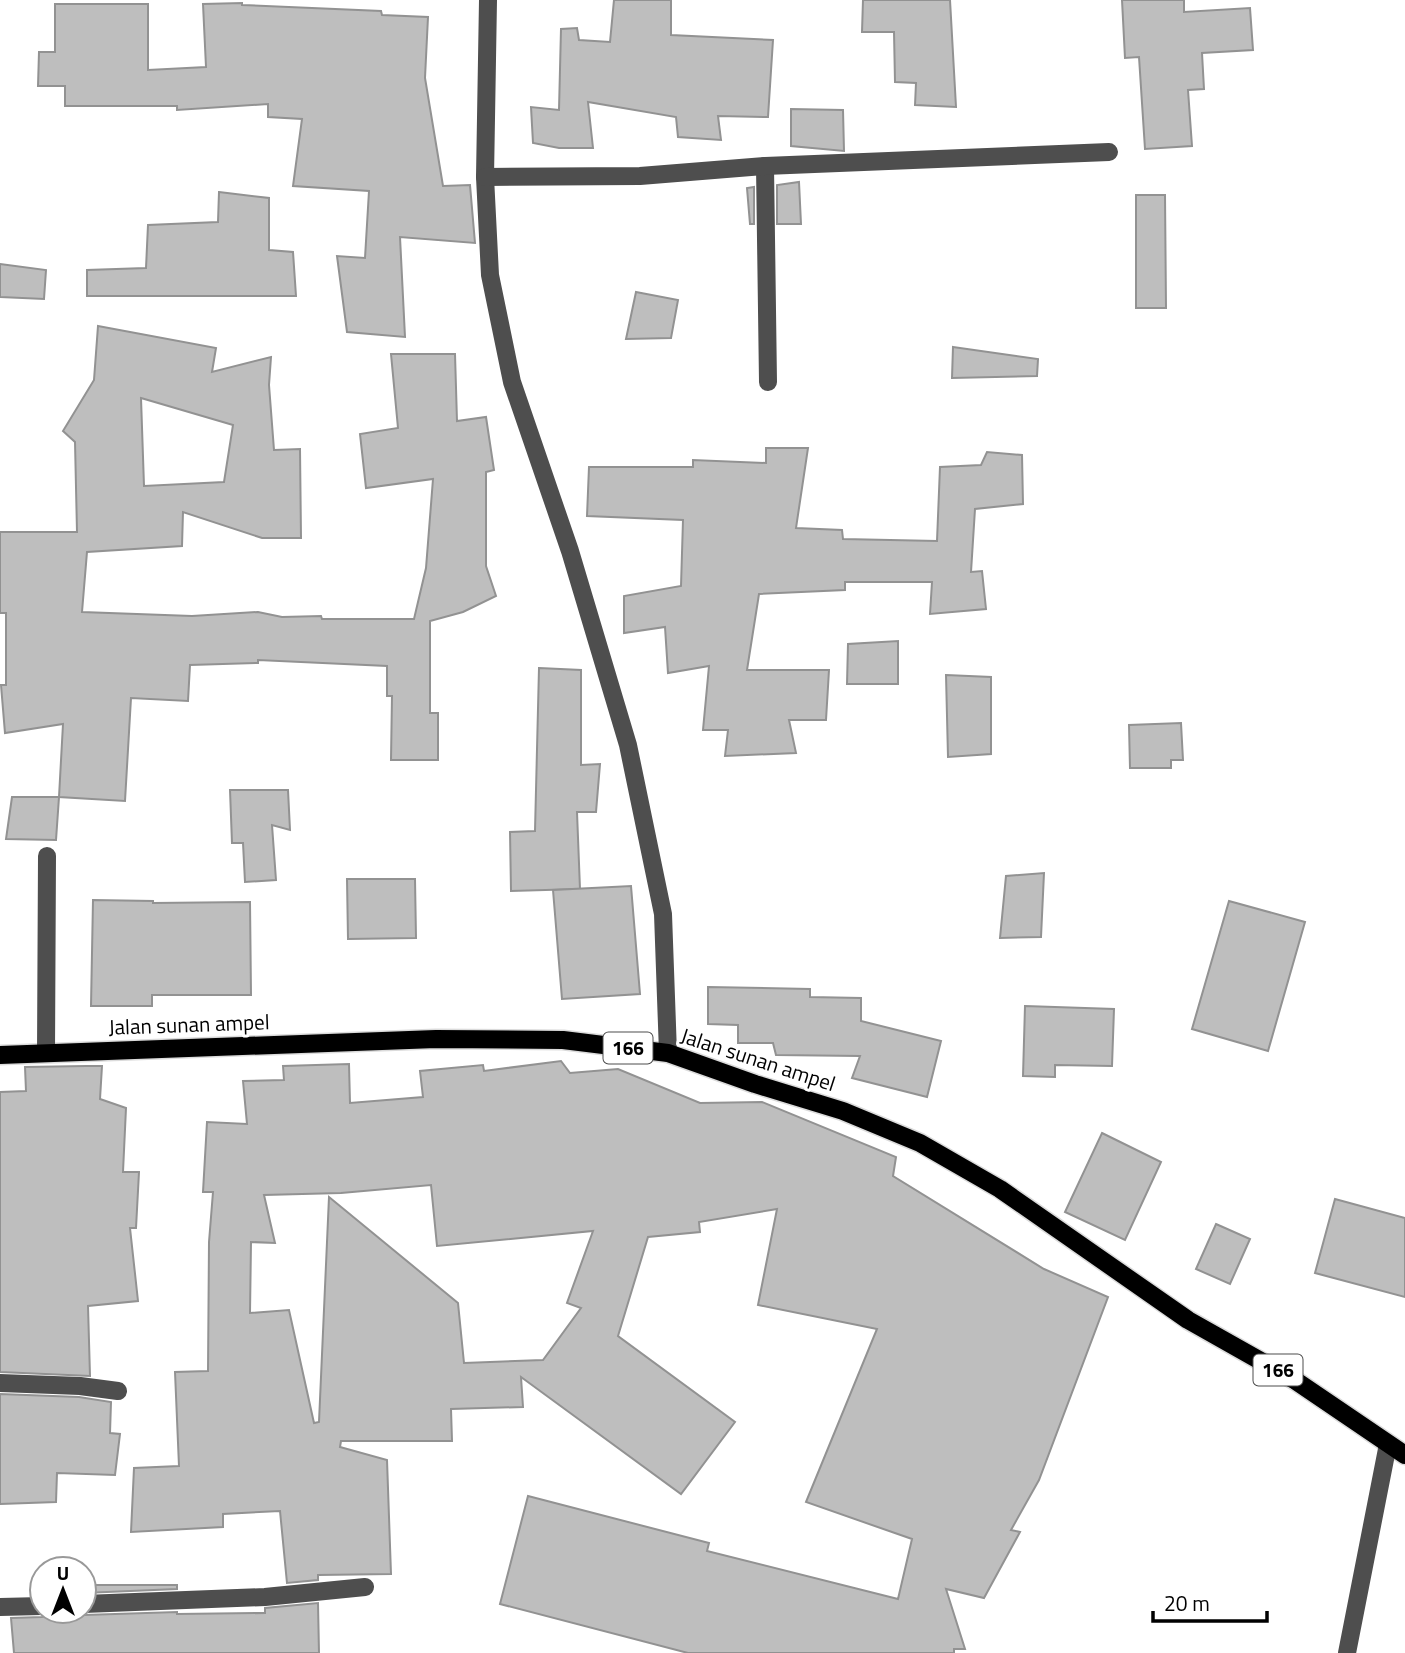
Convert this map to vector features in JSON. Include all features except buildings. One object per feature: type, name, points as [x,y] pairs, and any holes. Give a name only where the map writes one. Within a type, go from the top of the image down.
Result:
[{"type":"main road","name":"Jalan sunan ampel","points":[[0,1055],[449,1039],[563,1040],[668,1053],[843,1111],[920,1143],[1000,1189],[1188,1320],[1296,1381],[1405,1455]]},
{"type":"street","points":[[488,0],[485,177],[489,275],[512,382],[569,551],[628,745],[663,914],[668,1053]]},
{"type":"street","points":[[485,177],[639,176],[765,166],[1109,152]]},
{"type":"street","points":[[765,166],[768,382]]},
{"type":"street","points":[[46,1053],[47,856]]},
{"type":"street","points":[[0,1383],[80,1386],[118,1391]]},
{"type":"street","points":[[1347,1653],[1388,1444]]},
{"type":"street","points":[[98,1603],[265,1597],[365,1587]]},
{"type":"street","points":[[0,1607],[28,1606]]}]
